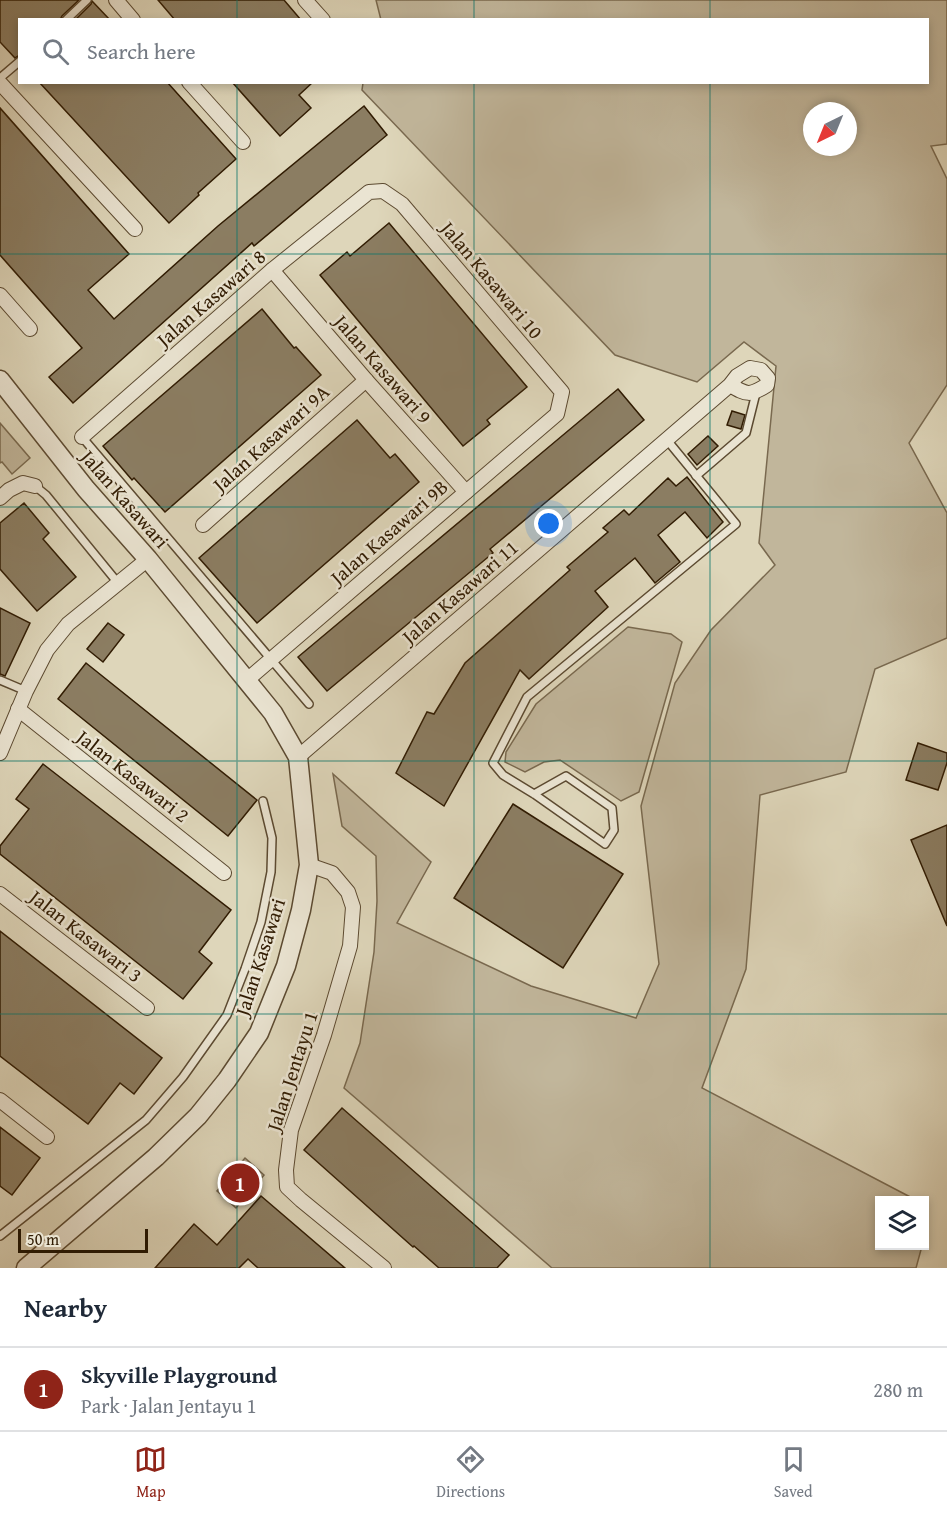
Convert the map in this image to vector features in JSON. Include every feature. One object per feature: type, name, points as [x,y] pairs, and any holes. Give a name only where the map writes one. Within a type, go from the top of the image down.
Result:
[{"type":"street","points":[[116,0],[131,18]]},
{"type":"street","points":[[305,0],[321,18]]},
{"type":"street","points":[[0,83],[135,229]]},
{"type":"street","points":[[191,84],[243,142]]},
{"type":"street","name":"Jalan Kasawari 10","points":[[369,192],[383,191],[402,204],[554,382],[562,392],[557,414]]},
{"type":"street","name":"Jalan Kasawari 8","points":[[82,437],[272,270],[369,192]]},
{"type":"street","name":"Jalan Kasawari 9","points":[[272,270],[466,492]]},
{"type":"street","points":[[0,295],[30,329]]},
{"type":"street","name":"Jalan Kasawari 11","points":[[298,757],[730,385],[737,376],[750,368],[761,370],[768,378],[767,385],[756,393]]},
{"type":"street","name":"Jalan Kasawari","points":[[0,380],[86,489],[148,559],[273,713],[298,757],[309,866],[301,910],[285,966],[259,1033],[227,1080],[198,1116],[156,1157],[26,1268]]},
{"type":"street","name":"Jalan Kasawari 9A","points":[[203,525],[366,380]]},
{"type":"street","points":[[730,385],[745,394],[756,393]]},
{"type":"street","name":"Jalan Kasawari 9B","points":[[247,680],[557,414]]},
{"type":"street","points":[[0,498],[23,483],[35,486]]},
{"type":"street","points":[[0,753],[26,691],[47,650],[68,624],[148,559]]},
{"type":"street","name":"Jalan Kasawari 2","points":[[18,709],[224,873]]},
{"type":"street","name":"Jalan Jentayu 1","points":[[309,866],[332,873],[348,892],[353,907],[350,946],[324,1035],[291,1130],[286,1170],[288,1187],[384,1268]]},
{"type":"street","name":"Jalan Kasawari 3","points":[[0,894],[147,1008]]},
{"type":"street","points":[[0,1100],[47,1137]]},
{"type":"lane","points":[[68,18],[87,0]]},
{"type":"lane","points":[[0,78],[18,63]]},
{"type":"lane","points":[[696,476],[746,433],[756,393]]},
{"type":"lane","points":[[82,437],[309,704]]},
{"type":"lane","points":[[534,794],[566,776],[612,807],[614,830],[605,844],[503,775],[493,763],[527,697],[736,525],[666,440]]},
{"type":"lane","points":[[35,486],[46,495],[118,583]]},
{"type":"lane","points":[[0,680],[26,691]]},
{"type":"lane","points":[[0,1236],[146,1120],[183,1077],[227,1015],[261,922],[271,872],[272,838],[263,801]]},
{"type":"shaded area","points":[[376,0],[947,0],[947,144],[931,146],[947,179],[947,385],[909,443],[947,513],[947,638],[875,669],[846,772],[760,795],[746,969],[702,1088],[908,1196],[875,1196],[875,1250],[921,1250],[916,1268],[552,1268],[344,1088],[360,1043],[374,952],[377,901],[376,856],[342,826],[333,774],[431,862],[397,923],[531,986],[636,1018],[659,964],[641,806],[675,683],[711,630],[775,565],[759,543],[776,366],[744,342],[697,382],[615,355],[362,90],[363,84],[929,84],[929,18],[380,18]]},
{"type":"shaded area","points":[[0,423],[30,458],[12,474],[2,462],[0,463]]},
{"type":"shaded area","points":[[628,627],[671,634],[682,642],[639,792],[621,801],[560,760],[544,762],[525,772],[505,762],[506,752],[536,704]]},
{"type":"shaded area","points":[[245,1158],[264,1175],[236,1208],[217,1191]]},
{"type":"building","points":[[0,0],[79,0],[61,18],[18,18],[18,56],[15,58],[0,42]]},
{"type":"building","points":[[158,0],[284,0],[299,18],[173,18]]},
{"type":"building","points":[[92,1],[108,18],[77,18]]},
{"type":"building","points":[[41,84],[169,84],[236,159],[169,223]]},
{"type":"building","points":[[234,84],[311,84],[299,95],[311,108],[280,136]]},
{"type":"building","points":[[364,106],[387,135],[254,246],[252,243],[73,403],[49,377],[82,348],[0,255],[0,108],[129,254],[88,290],[114,319],[218,226]]},
{"type":"building","points":[[389,223],[527,387],[487,420],[490,424],[463,446],[320,275],[347,252],[350,256]]},
{"type":"building","points":[[262,309],[294,348],[296,347],[321,375],[165,512],[134,478],[132,480],[103,446]]},
{"type":"building","points":[[618,389],[644,420],[490,549],[493,553],[327,691],[298,657]]},
{"type":"building","points":[[732,411],[745,415],[741,429],[727,425]]},
{"type":"building","points":[[357,420],[390,458],[395,454],[419,482],[257,623],[199,558]]},
{"type":"building","points":[[708,436],[718,446],[697,465],[688,454]]},
{"type":"building","points":[[687,477],[723,522],[707,538],[685,512],[658,535],[680,562],[655,583],[635,558],[595,591],[608,607],[529,679],[520,670],[444,806],[396,773],[427,712],[434,714],[465,663],[570,570],[567,567],[608,532],[603,528],[624,510],[629,515],[668,478],[676,486]]},
{"type":"building","points":[[24,503],[49,533],[43,539],[76,577],[37,611],[0,569],[0,523]]},
{"type":"building","points":[[0,608],[30,623],[5,676],[0,674]]},
{"type":"building","points":[[108,623],[124,635],[103,662],[87,649]]},
{"type":"building","points":[[86,663],[257,800],[228,836],[58,699]]},
{"type":"building","points":[[918,743],[947,753],[947,763],[938,790],[906,780]]},
{"type":"building","points":[[43,764],[231,910],[199,952],[212,963],[183,999],[0,854],[0,846],[29,809],[16,799]]},
{"type":"building","points":[[513,804],[623,874],[563,968],[454,898]]},
{"type":"building","points":[[947,825],[947,926],[911,840]]},
{"type":"building","points":[[0,931],[162,1058],[134,1094],[120,1083],[88,1124],[0,1056]]},
{"type":"building","points":[[342,1108],[509,1255],[497,1268],[439,1268],[304,1150]]},
{"type":"building","points":[[0,1127],[40,1158],[12,1195],[0,1186]]},
{"type":"building","points":[[261,1196],[345,1268],[258,1268],[248,1259],[239,1268],[155,1268],[194,1224],[217,1245]]},
{"type":"place","name":"Skyville Playground","points":[[240,1183]]}]
